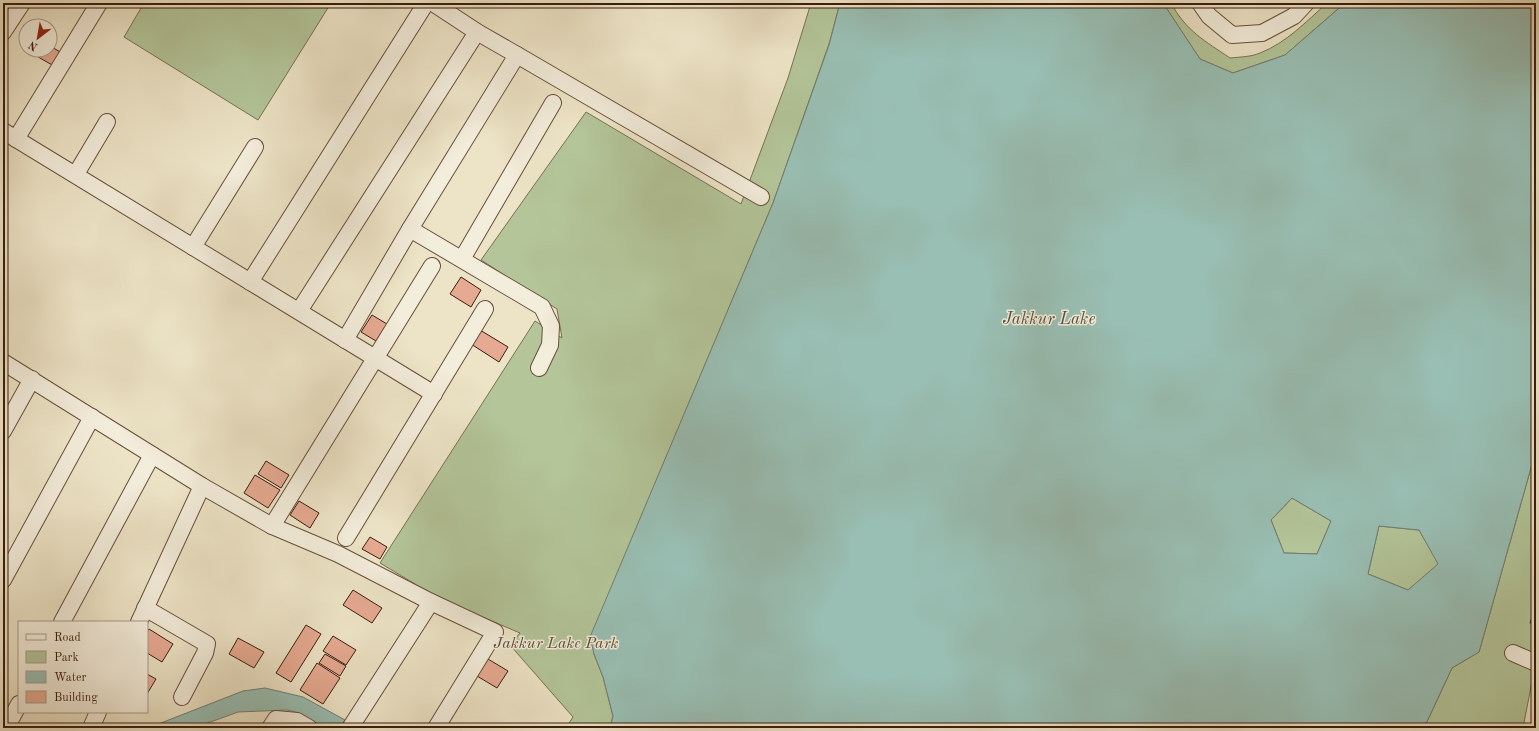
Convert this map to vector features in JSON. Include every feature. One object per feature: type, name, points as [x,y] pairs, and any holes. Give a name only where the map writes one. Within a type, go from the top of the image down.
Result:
[{"type":"street","points":[[3,32],[22,3]]},
{"type":"street","points":[[99,3],[10,135],[434,394]]},
{"type":"street","points":[[250,282],[426,3]]},
{"type":"street","points":[[433,3],[477,32],[761,197]]},
{"type":"street","points":[[1200,3],[1209,16],[1232,35],[1262,33],[1294,16],[1306,3]]},
{"type":"street","points":[[299,311],[477,32]]},
{"type":"street","points":[[345,340],[410,229],[517,55]]},
{"type":"street","points":[[462,259],[553,103]]},
{"type":"street","points":[[76,174],[107,122]]},
{"type":"street","points":[[193,247],[255,147]]},
{"type":"street","points":[[410,229],[542,307],[551,326],[550,345],[539,368]]},
{"type":"street","points":[[272,526],[432,266]]},
{"type":"street","points":[[346,538],[485,309]]},
{"type":"street","points":[[3,362],[202,486],[272,526],[338,554],[430,602],[495,632],[436,728]]},
{"type":"street","points":[[3,432],[32,380]]},
{"type":"street","points":[[3,580],[92,417]]},
{"type":"street","points":[[63,621],[152,455]]},
{"type":"street","points":[[182,697],[206,653],[207,644],[142,615],[202,486]]},
{"type":"street","points":[[350,728],[430,602]]},
{"type":"street","points":[[1513,652],[1536,663]]},
{"type":"street","points":[[6,728],[18,706]]},
{"type":"street","points":[[91,728],[98,713]]},
{"type":"street","points":[[270,728],[276,719],[297,721],[309,728]]},
{"type":"green space","points":[[144,3],[331,3],[258,120],[124,37]]},
{"type":"green space","name":"Jakkur Lake Park","points":[[811,3],[840,3],[829,44],[773,203],[629,546],[594,654],[603,677],[613,716],[610,728],[566,728],[573,717],[510,645],[520,633],[440,599],[380,563],[535,321],[562,338],[557,309],[481,260],[586,112],[741,204],[788,78]]},
{"type":"green space","points":[[1163,3],[1171,3],[1183,21],[1197,35],[1230,58],[1245,57],[1270,49],[1296,31],[1327,3],[1345,3],[1285,55],[1233,73],[1200,59]]},
{"type":"green space","points":[[1536,450],[1536,650],[1534,671],[1523,728],[1424,728],[1452,668],[1479,652]]},
{"type":"green space","points":[[1292,498],[1331,521],[1317,554],[1284,553],[1271,520]]},
{"type":"green space","points":[[1379,526],[1419,530],[1439,564],[1408,590],[1368,574]]},
{"type":"water","name":"Jakkur Lake","points":[[840,3],[1163,3],[1200,59],[1233,73],[1285,55],[1345,3],[1536,3],[1536,450],[1479,652],[1452,668],[1424,728],[610,728],[613,716],[603,677],[594,654],[590,637],[773,203],[829,45]],"holes":[[[1292,498],[1331,521],[1317,554],[1284,553],[1271,520]],[[1379,526],[1419,530],[1438,564],[1408,590],[1368,574]]]},
{"type":"water","points":[[265,688],[303,697],[345,720],[340,728],[323,728],[299,713],[287,710],[238,712],[194,728],[148,728],[243,691]]},
{"type":"building","points":[[58,51],[62,53],[54,66],[40,58],[58,58]]},
{"type":"building","points":[[461,277],[481,290],[471,307],[450,294]]},
{"type":"building","points":[[372,315],[387,324],[376,341],[361,332]]},
{"type":"building","points":[[480,330],[508,347],[499,362],[471,344]]},
{"type":"building","points":[[266,461],[289,475],[281,488],[258,474]]},
{"type":"building","points":[[255,475],[280,490],[268,508],[244,493]]},
{"type":"building","points":[[299,501],[319,513],[310,528],[290,515]]},
{"type":"building","points":[[370,537],[387,547],[380,559],[362,549]]},
{"type":"building","points":[[353,590],[382,608],[372,623],[343,605]]},
{"type":"building","points":[[1536,608],[1536,625],[1530,623]]},
{"type":"building","points":[[306,625],[321,634],[291,682],[276,673]]},
{"type":"building","points":[[149,629],[173,644],[162,662],[148,654]]},
{"type":"building","points":[[333,636],[356,650],[346,665],[323,651]]},
{"type":"building","points":[[238,638],[264,652],[254,668],[229,654]]},
{"type":"building","points":[[325,654],[346,666],[340,676],[319,663]]},
{"type":"building","points":[[488,659],[508,671],[497,688],[477,676]]},
{"type":"building","points":[[317,663],[340,678],[323,704],[300,690]]},
{"type":"building","points":[[148,675],[156,679],[148,692]]}]
